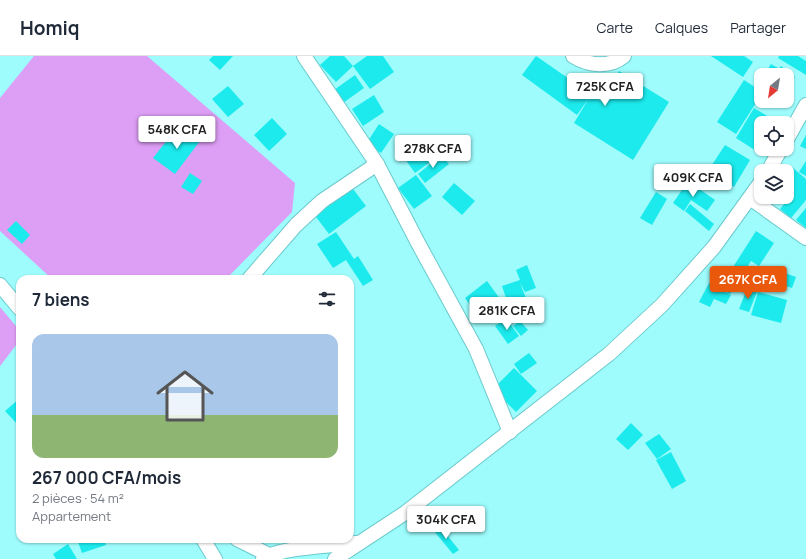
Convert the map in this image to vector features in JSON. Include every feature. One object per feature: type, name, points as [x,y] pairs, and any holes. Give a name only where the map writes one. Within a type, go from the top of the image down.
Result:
[{"type":"street","points":[[304,56],[378,164],[418,243],[476,349],[510,432]]},
{"type":"street","points":[[573,56],[601,65],[616,63],[624,56]]},
{"type":"street","points":[[794,126],[806,105]]},
{"type":"street","points":[[252,275],[296,225],[322,201],[378,164]]},
{"type":"street","points":[[336,559],[405,513],[609,354],[662,305],[714,247],[754,192]]},
{"type":"street","points":[[750,198],[806,238]]},
{"type":"street","points":[[0,284],[16,304]]},
{"type":"street","points":[[205,543],[215,559]]},
{"type":"street","points":[[243,543],[266,557],[298,550],[359,543]]},
{"type":"shaded area","points":[[34,56],[147,56],[295,183],[292,212],[230,275],[48,275],[0,231],[0,98]]},
{"type":"shaded area","points":[[0,307],[16,326],[16,345],[0,366]]},
{"type":"building","points":[[213,56],[233,56],[220,70],[209,60]]},
{"type":"building","points":[[330,56],[344,56],[353,66],[336,82],[320,65]]},
{"type":"building","points":[[367,56],[383,56],[394,72],[370,89],[353,66]]},
{"type":"building","points":[[536,56],[601,101],[619,71],[669,102],[633,160],[574,123],[589,98],[577,115],[522,75]]},
{"type":"building","points":[[711,56],[744,56],[753,62],[743,77]]},
{"type":"building","points":[[779,56],[798,56],[806,61],[806,75],[778,58]]},
{"type":"building","points":[[771,64],[778,68],[768,68]]},
{"type":"building","points":[[355,75],[364,88],[343,103],[334,90]]},
{"type":"building","points":[[744,80],[754,86],[754,106],[736,134],[717,122]]},
{"type":"building","points":[[228,86],[244,104],[228,117],[212,99]]},
{"type":"building","points":[[374,95],[384,112],[363,126],[352,109]]},
{"type":"building","points":[[754,108],[767,116],[754,116],[754,150],[736,138]]},
{"type":"building","points":[[272,118],[287,134],[269,151],[254,135]]},
{"type":"building","points":[[379,124],[394,134],[381,153],[366,144]]},
{"type":"building","points":[[179,125],[200,141],[175,174],[153,158]]},
{"type":"building","points":[[806,135],[806,149],[800,146]]},
{"type":"building","points":[[725,145],[750,160],[734,187],[708,171]]},
{"type":"building","points":[[423,146],[433,160],[415,173],[405,159]]},
{"type":"building","points":[[441,155],[449,164],[425,183],[418,174]]},
{"type":"building","points":[[806,161],[806,176],[799,172]]},
{"type":"building","points":[[794,169],[806,179],[806,200],[791,218],[780,209],[784,204],[794,204]]},
{"type":"building","points":[[190,173],[202,181],[193,194],[181,187]]},
{"type":"building","points":[[416,175],[432,196],[414,209],[398,188]]},
{"type":"building","points":[[688,181],[715,200],[707,211],[691,200],[684,211],[673,203]]},
{"type":"building","points":[[454,183],[475,201],[462,215],[442,197]]},
{"type":"building","points":[[350,185],[366,206],[329,234],[313,213]]},
{"type":"building","points":[[656,192],[667,199],[652,225],[640,218]]},
{"type":"building","points":[[690,204],[714,224],[709,231],[685,211]]},
{"type":"building","points":[[806,208],[806,228],[796,220]]},
{"type":"building","points":[[16,221],[30,235],[22,244],[7,230]]},
{"type":"building","points":[[756,231],[774,243],[759,266],[751,261],[730,294],[712,283],[720,270],[728,275]]},
{"type":"building","points":[[336,232],[354,259],[358,256],[373,280],[363,286],[346,260],[333,268],[317,244]]},
{"type":"building","points":[[527,265],[536,288],[525,292],[520,283],[528,303],[510,310],[502,286],[520,280],[516,270]]},
{"type":"building","points":[[769,267],[796,277],[792,288],[765,279]]},
{"type":"building","points":[[487,281],[503,303],[481,320],[465,298]]},
{"type":"building","points":[[709,283],[731,295],[726,304],[714,299],[710,307],[699,302]]},
{"type":"building","points":[[747,289],[757,292],[749,312],[739,309]]},
{"type":"building","points":[[758,292],[787,300],[781,323],[751,315]]},
{"type":"building","points":[[506,318],[519,336],[508,344],[495,326]]},
{"type":"building","points":[[520,321],[528,330],[521,336],[513,326]]},
{"type":"building","points":[[529,353],[537,363],[521,374],[514,364]]},
{"type":"building","points":[[514,368],[537,391],[516,412],[493,389]]},
{"type":"building","points":[[16,401],[16,423],[5,411]]},
{"type":"building","points":[[631,423],[643,435],[628,450],[616,439]]},
{"type":"building","points":[[659,434],[671,449],[657,459],[645,443]]},
{"type":"building","points":[[671,452],[686,481],[672,489],[656,460]]},
{"type":"building","points":[[439,525],[459,550],[453,554],[433,530]]},
{"type":"building","points":[[78,543],[105,543],[106,545],[82,553]]},
{"type":"building","points":[[68,544],[77,559],[56,559],[53,554]]}]
